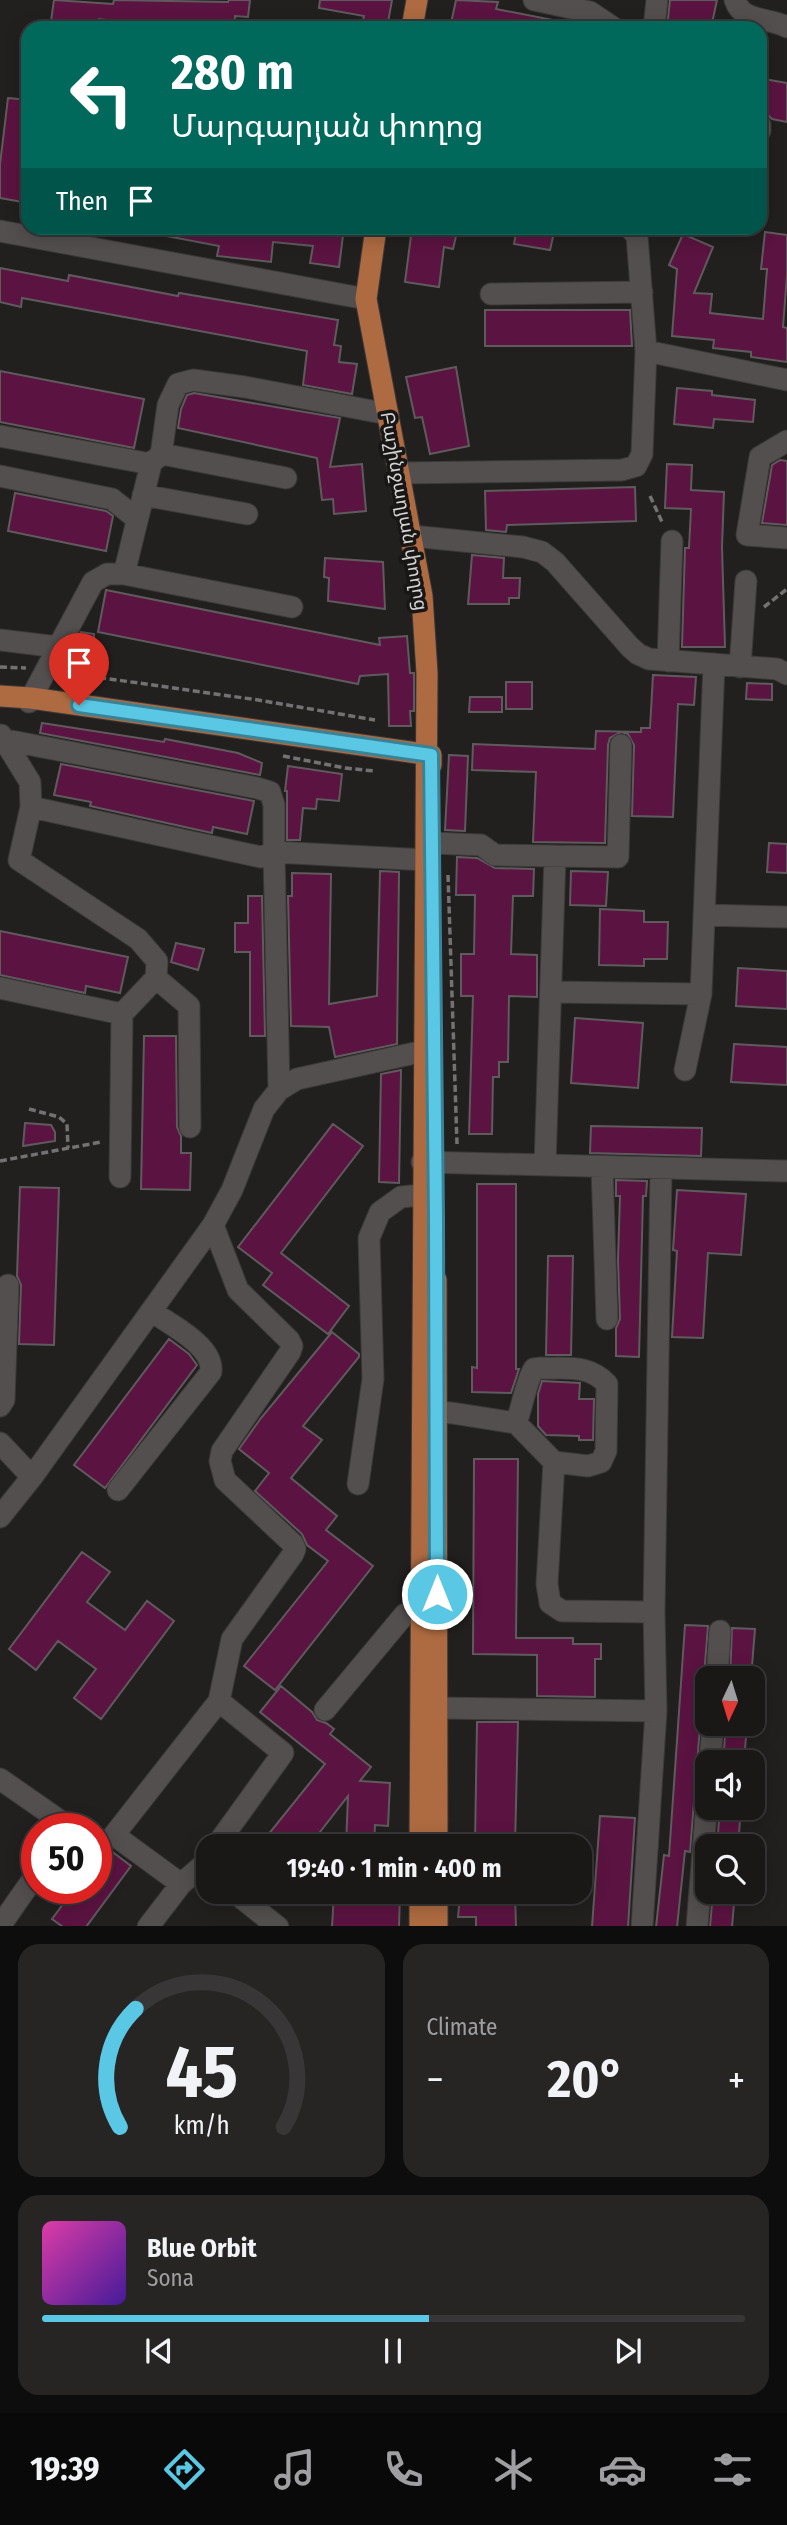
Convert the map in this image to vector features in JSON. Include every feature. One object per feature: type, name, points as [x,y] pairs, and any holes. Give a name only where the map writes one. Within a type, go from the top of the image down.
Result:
[{"type":"main road","points":[[413,21],[417,0]]},
{"type":"main road","name":"Բաշինջաղյան փողոց","points":[[375,235],[366,299],[422,596],[429,757],[429,1163],[422,1195],[420,1834]]},
{"type":"main road","points":[[0,698],[30,700],[429,757]]},
{"type":"main road","name":"Բաշինջաղյան փողոց","points":[[429,852],[424,1051],[436,1412],[437,1834]]},
{"type":"main road","points":[[420,1904],[420,1926]]},
{"type":"main road","points":[[437,1904],[437,1926]]},
{"type":"street","points":[[534,0],[590,12],[604,21]]},
{"type":"street","points":[[655,21],[657,0]]},
{"type":"street","points":[[735,0],[738,10],[747,16],[765,21]]},
{"type":"street","points":[[767,22],[787,27]]},
{"type":"street","points":[[0,231],[21,235]]},
{"type":"street","points":[[22,235],[366,299]]},
{"type":"street","points":[[400,473],[622,470],[636,466],[642,454],[646,351],[641,235]]},
{"type":"street","points":[[491,294],[642,292]]},
{"type":"street","points":[[646,351],[787,380]]},
{"type":"street","points":[[124,574],[168,405],[178,384],[193,380],[245,387],[388,414]]},
{"type":"street","points":[[0,436],[286,478]]},
{"type":"street","points":[[787,441],[760,457],[747,535],[787,538]]},
{"type":"street","points":[[0,476],[112,499],[138,519]]},
{"type":"street","points":[[143,495],[247,514]]},
{"type":"street","points":[[412,536],[523,547],[542,552],[555,562],[638,654],[649,659],[777,669],[787,674]]},
{"type":"street","points":[[668,661],[672,541]]},
{"type":"street","points":[[30,700],[93,582],[107,574],[124,574],[292,607]]},
{"type":"street","points":[[740,667],[746,581]]},
{"type":"street","points":[[0,640],[58,647]]},
{"type":"street","points":[[685,1070],[701,994],[714,664]]},
{"type":"street","points":[[3,737],[30,782],[31,807],[10,858],[138,939],[157,961],[156,978],[146,992],[122,1014],[120,1177]]},
{"type":"street","points":[[3,737],[270,792],[274,805],[279,1090]]},
{"type":"street","points":[[31,807],[261,857],[274,852],[429,852],[481,845],[495,855],[618,857],[621,745]]},
{"type":"street","points":[[545,1165],[555,856]]},
{"type":"street","points":[[704,915],[787,917]]},
{"type":"street","points":[[156,978],[189,1006],[190,1127]]},
{"type":"street","points":[[0,988],[122,1014]]},
{"type":"street","points":[[551,992],[701,994]]},
{"type":"street","points":[[0,1517],[32,1477],[213,1225],[232,1190],[264,1109],[279,1090],[297,1079],[424,1051]]},
{"type":"street","points":[[429,1163],[787,1171]]},
{"type":"street","points":[[602,1167],[607,1319]]},
{"type":"street","points":[[642,1926],[656,1711],[654,1612],[661,1168]]},
{"type":"street","points":[[359,1484],[373,1378],[369,1238],[380,1212],[401,1196],[422,1195]]},
{"type":"street","points":[[112,1825],[219,1701],[232,1639],[295,1549],[293,1544],[232,1488],[222,1470],[222,1451],[292,1346],[238,1290],[213,1225]]},
{"type":"street","points":[[0,1406],[4,1400],[8,1285]]},
{"type":"street","points":[[118,1490],[211,1372],[212,1363],[204,1348],[151,1311]]},
{"type":"street","points":[[436,1412],[516,1423],[554,1462],[589,1466],[601,1462],[606,1451],[607,1384],[589,1370],[534,1369],[528,1378],[526,1396],[516,1423]]},
{"type":"street","points":[[0,1443],[32,1477]]},
{"type":"street","points":[[554,1462],[547,1584],[550,1603],[562,1611],[654,1612]]},
{"type":"street","points":[[325,1710],[405,1614],[421,1611]]},
{"type":"street","points":[[718,1666],[720,1631]]},
{"type":"street","points":[[219,1701],[283,1753],[225,1834]]},
{"type":"street","points":[[437,1708],[656,1711]]},
{"type":"street","points":[[0,1779],[51,1813]]},
{"type":"street","points":[[697,1926],[705,1820]]},
{"type":"street","points":[[112,1838],[181,1884]]},
{"type":"street","points":[[149,1926],[181,1884],[196,1873]]},
{"type":"street","points":[[0,1926],[21,1896]]},
{"type":"street","points":[[249,1904],[277,1926]]},
{"type":"path","points":[[650,496],[672,541]]},
{"type":"path","points":[[765,606],[787,589]]},
{"type":"path","points":[[0,667],[45,670],[258,700],[375,720]]},
{"type":"path","points":[[29,1109],[59,1117],[67,1124],[68,1148]]},
{"type":"path","points":[[0,1161],[121,1139]]},
{"type":"building","points":[[54,0],[113,4],[114,0],[250,0],[248,17],[235,16],[235,21],[51,21]]},
{"type":"building","points":[[320,0],[392,0],[388,21],[363,21],[364,16],[319,8]]},
{"type":"building","points":[[456,0],[498,2],[496,9],[553,20],[553,21],[452,21]]},
{"type":"building","points":[[670,0],[717,0],[712,21],[668,21]]},
{"type":"building","points":[[767,80],[787,83],[787,122],[772,119],[767,114]]},
{"type":"building","points":[[8,98],[21,99],[21,202],[0,198],[0,164]]},
{"type":"building","points":[[767,232],[787,235],[783,327],[787,328],[787,362],[751,357],[751,352],[713,348],[714,340],[672,336],[677,269],[669,265],[683,235],[713,247],[694,293],[712,294],[710,313],[763,319],[767,269],[761,269],[765,235]]},
{"type":"building","points":[[161,235],[343,235],[339,267],[310,263],[313,246],[273,242],[271,262],[217,256],[219,246]]},
{"type":"building","points":[[411,235],[456,235],[453,249],[444,247],[439,287],[405,282]]},
{"type":"building","points":[[516,235],[553,235],[550,250],[514,244]]},
{"type":"building","points":[[0,268],[68,281],[69,275],[178,296],[179,293],[338,320],[334,345],[341,346],[339,362],[357,364],[352,394],[303,385],[307,351],[22,298],[21,307],[0,302]]},
{"type":"building","points":[[485,310],[630,310],[632,346],[485,346]]},
{"type":"building","points":[[456,367],[469,446],[430,454],[422,417],[415,418],[406,377]]},
{"type":"building","points":[[0,371],[144,399],[134,448],[0,422]]},
{"type":"building","points":[[677,388],[712,391],[712,395],[755,400],[753,422],[714,419],[713,428],[674,424]]},
{"type":"building","points":[[194,393],[340,418],[330,467],[362,464],[366,511],[334,514],[333,499],[322,500],[317,458],[178,428],[181,409],[187,395]]},
{"type":"building","points":[[780,460],[787,461],[787,525],[762,523],[772,465]]},
{"type":"building","points":[[667,464],[692,465],[691,490],[724,492],[722,547],[725,647],[682,647],[685,548],[689,548],[691,509],[665,508]]},
{"type":"building","points":[[635,487],[636,521],[507,525],[506,532],[486,530],[485,491]]},
{"type":"building","points":[[15,493],[106,511],[113,516],[106,551],[8,531]]},
{"type":"building","points":[[472,555],[504,558],[503,578],[520,578],[519,598],[509,598],[509,604],[468,604]]},
{"type":"building","points":[[325,558],[383,562],[385,609],[328,601],[329,578],[324,577]]},
{"type":"building","points":[[106,590],[380,645],[379,638],[407,636],[410,673],[414,673],[414,711],[410,711],[411,726],[389,726],[388,674],[360,676],[358,684],[98,632]]},
{"type":"building","points":[[81,632],[94,634],[92,662],[66,660]]},
{"type":"building","points":[[653,675],[696,677],[694,705],[678,704],[673,817],[632,816],[634,745],[628,734],[621,732],[610,738],[608,745],[605,843],[533,842],[536,772],[472,770],[473,744],[595,749],[596,731],[641,732],[641,728],[650,728]]},
{"type":"building","points":[[506,682],[532,682],[532,709],[506,709]]},
{"type":"building","points":[[747,683],[772,684],[772,700],[746,699]]},
{"type":"building","points":[[470,697],[502,697],[502,712],[469,712]]},
{"type":"building","points":[[42,723],[164,742],[165,739],[238,753],[262,763],[260,775],[40,733]]},
{"type":"building","points":[[449,755],[468,756],[465,831],[445,830]]},
{"type":"building","points":[[61,764],[254,801],[247,834],[213,827],[212,833],[90,806],[91,802],[54,795]]},
{"type":"building","points":[[288,766],[342,774],[339,801],[317,799],[316,809],[303,808],[300,840],[287,840],[285,791]]},
{"type":"building","points":[[769,843],[787,844],[787,873],[767,872]]},
{"type":"building","points":[[457,857],[477,858],[495,868],[534,869],[533,896],[513,896],[511,954],[537,955],[537,997],[509,996],[508,1062],[499,1062],[499,1077],[493,1077],[492,1134],[469,1134],[473,996],[461,996],[461,954],[474,954],[475,895],[456,895]]},
{"type":"building","points":[[380,871],[399,872],[397,1044],[335,1057],[329,1027],[291,1026],[288,896],[292,896],[292,873],[331,874],[329,1004],[377,996]]},
{"type":"building","points":[[571,871],[608,872],[606,906],[570,905]]},
{"type":"building","points":[[248,896],[262,896],[265,1036],[250,1036],[250,952],[235,952],[235,923],[248,923]]},
{"type":"building","points":[[600,909],[644,911],[644,922],[668,922],[667,959],[644,959],[644,966],[599,965]]},
{"type":"building","points":[[0,931],[128,957],[120,993],[86,986],[85,993],[0,975]]},
{"type":"building","points":[[176,943],[204,949],[198,970],[171,962]]},
{"type":"building","points":[[738,968],[787,971],[787,1009],[736,1006]]},
{"type":"building","points":[[575,1018],[643,1023],[638,1088],[571,1083]]},
{"type":"building","points":[[144,1036],[176,1036],[177,1127],[181,1136],[181,1153],[191,1153],[190,1190],[141,1189]]},
{"type":"building","points":[[734,1044],[787,1047],[787,1085],[731,1082]]},
{"type":"building","points":[[401,1070],[399,1183],[379,1182],[381,1074]]},
{"type":"building","points":[[25,1123],[51,1125],[55,1132],[55,1141],[23,1146]]},
{"type":"building","points":[[333,1124],[363,1146],[281,1253],[349,1306],[328,1334],[263,1285],[272,1273],[238,1247]]},
{"type":"building","points":[[591,1126],[702,1128],[701,1156],[590,1153]]},
{"type":"building","points":[[616,1180],[647,1181],[646,1196],[643,1196],[639,1357],[616,1356],[616,1328],[620,1319],[620,1196],[616,1196]]},
{"type":"building","points":[[477,1184],[516,1184],[516,1369],[519,1369],[511,1393],[472,1392],[472,1367],[477,1368]]},
{"type":"building","points":[[20,1187],[59,1188],[54,1345],[19,1344],[21,1285],[17,1276]]},
{"type":"building","points":[[677,1190],[746,1194],[741,1255],[708,1253],[703,1338],[672,1337]]},
{"type":"building","points":[[548,1256],[573,1256],[571,1355],[546,1355]]},
{"type":"building","points":[[332,1332],[359,1354],[359,1357],[303,1426],[322,1440],[291,1478],[337,1516],[326,1530],[373,1566],[275,1690],[244,1666],[328,1561],[307,1545],[302,1534],[255,1491],[269,1473],[239,1449]]},
{"type":"building","points":[[169,1339],[189,1354],[197,1365],[105,1488],[74,1465]]},
{"type":"building","points":[[542,1381],[580,1383],[579,1399],[594,1399],[593,1440],[579,1440],[579,1436],[546,1435],[538,1426],[538,1394]]},
{"type":"building","points":[[474,1459],[518,1459],[516,1638],[573,1638],[573,1644],[601,1644],[601,1659],[595,1659],[595,1697],[537,1696],[537,1655],[473,1654]]},
{"type":"building","points":[[82,1552],[110,1572],[87,1602],[125,1630],[147,1601],[174,1621],[101,1719],[74,1698],[96,1669],[58,1641],[36,1670],[9,1649]]},
{"type":"building","points":[[685,1625],[708,1626],[705,1666],[695,1666],[695,1736],[699,1736],[698,1750],[695,1750],[690,1852],[685,1851],[677,1926],[656,1926],[664,1855],[669,1856]]},
{"type":"building","points":[[732,1628],[755,1629],[752,1666],[730,1666]]},
{"type":"building","points":[[281,1686],[312,1712],[317,1720],[334,1729],[330,1734],[371,1767],[360,1781],[390,1783],[388,1826],[375,1825],[375,1834],[346,1834],[348,1796],[318,1834],[269,1834],[325,1764],[260,1712]]},
{"type":"building","points":[[477,1722],[518,1722],[515,1834],[475,1834]]},
{"type":"building","points":[[725,1736],[746,1736],[745,1750],[724,1750]]},
{"type":"building","points":[[600,1816],[635,1818],[628,1926],[592,1926]]},
{"type":"building","points":[[719,1820],[740,1820],[739,1834],[718,1834]]},
{"type":"building","points":[[112,1852],[131,1866],[112,1892]]},
{"type":"building","points":[[63,1904],[103,1904],[87,1926],[62,1926],[52,1919]]},
{"type":"building","points":[[333,1904],[400,1904],[399,1926],[332,1926]]},
{"type":"building","points":[[459,1904],[515,1904],[516,1926],[476,1926],[476,1917],[458,1917]]},
{"type":"building","points":[[712,1904],[734,1904],[732,1926],[710,1926]]},
{"type":"route","points":[[79,705],[431,755],[437,1594]]}]
